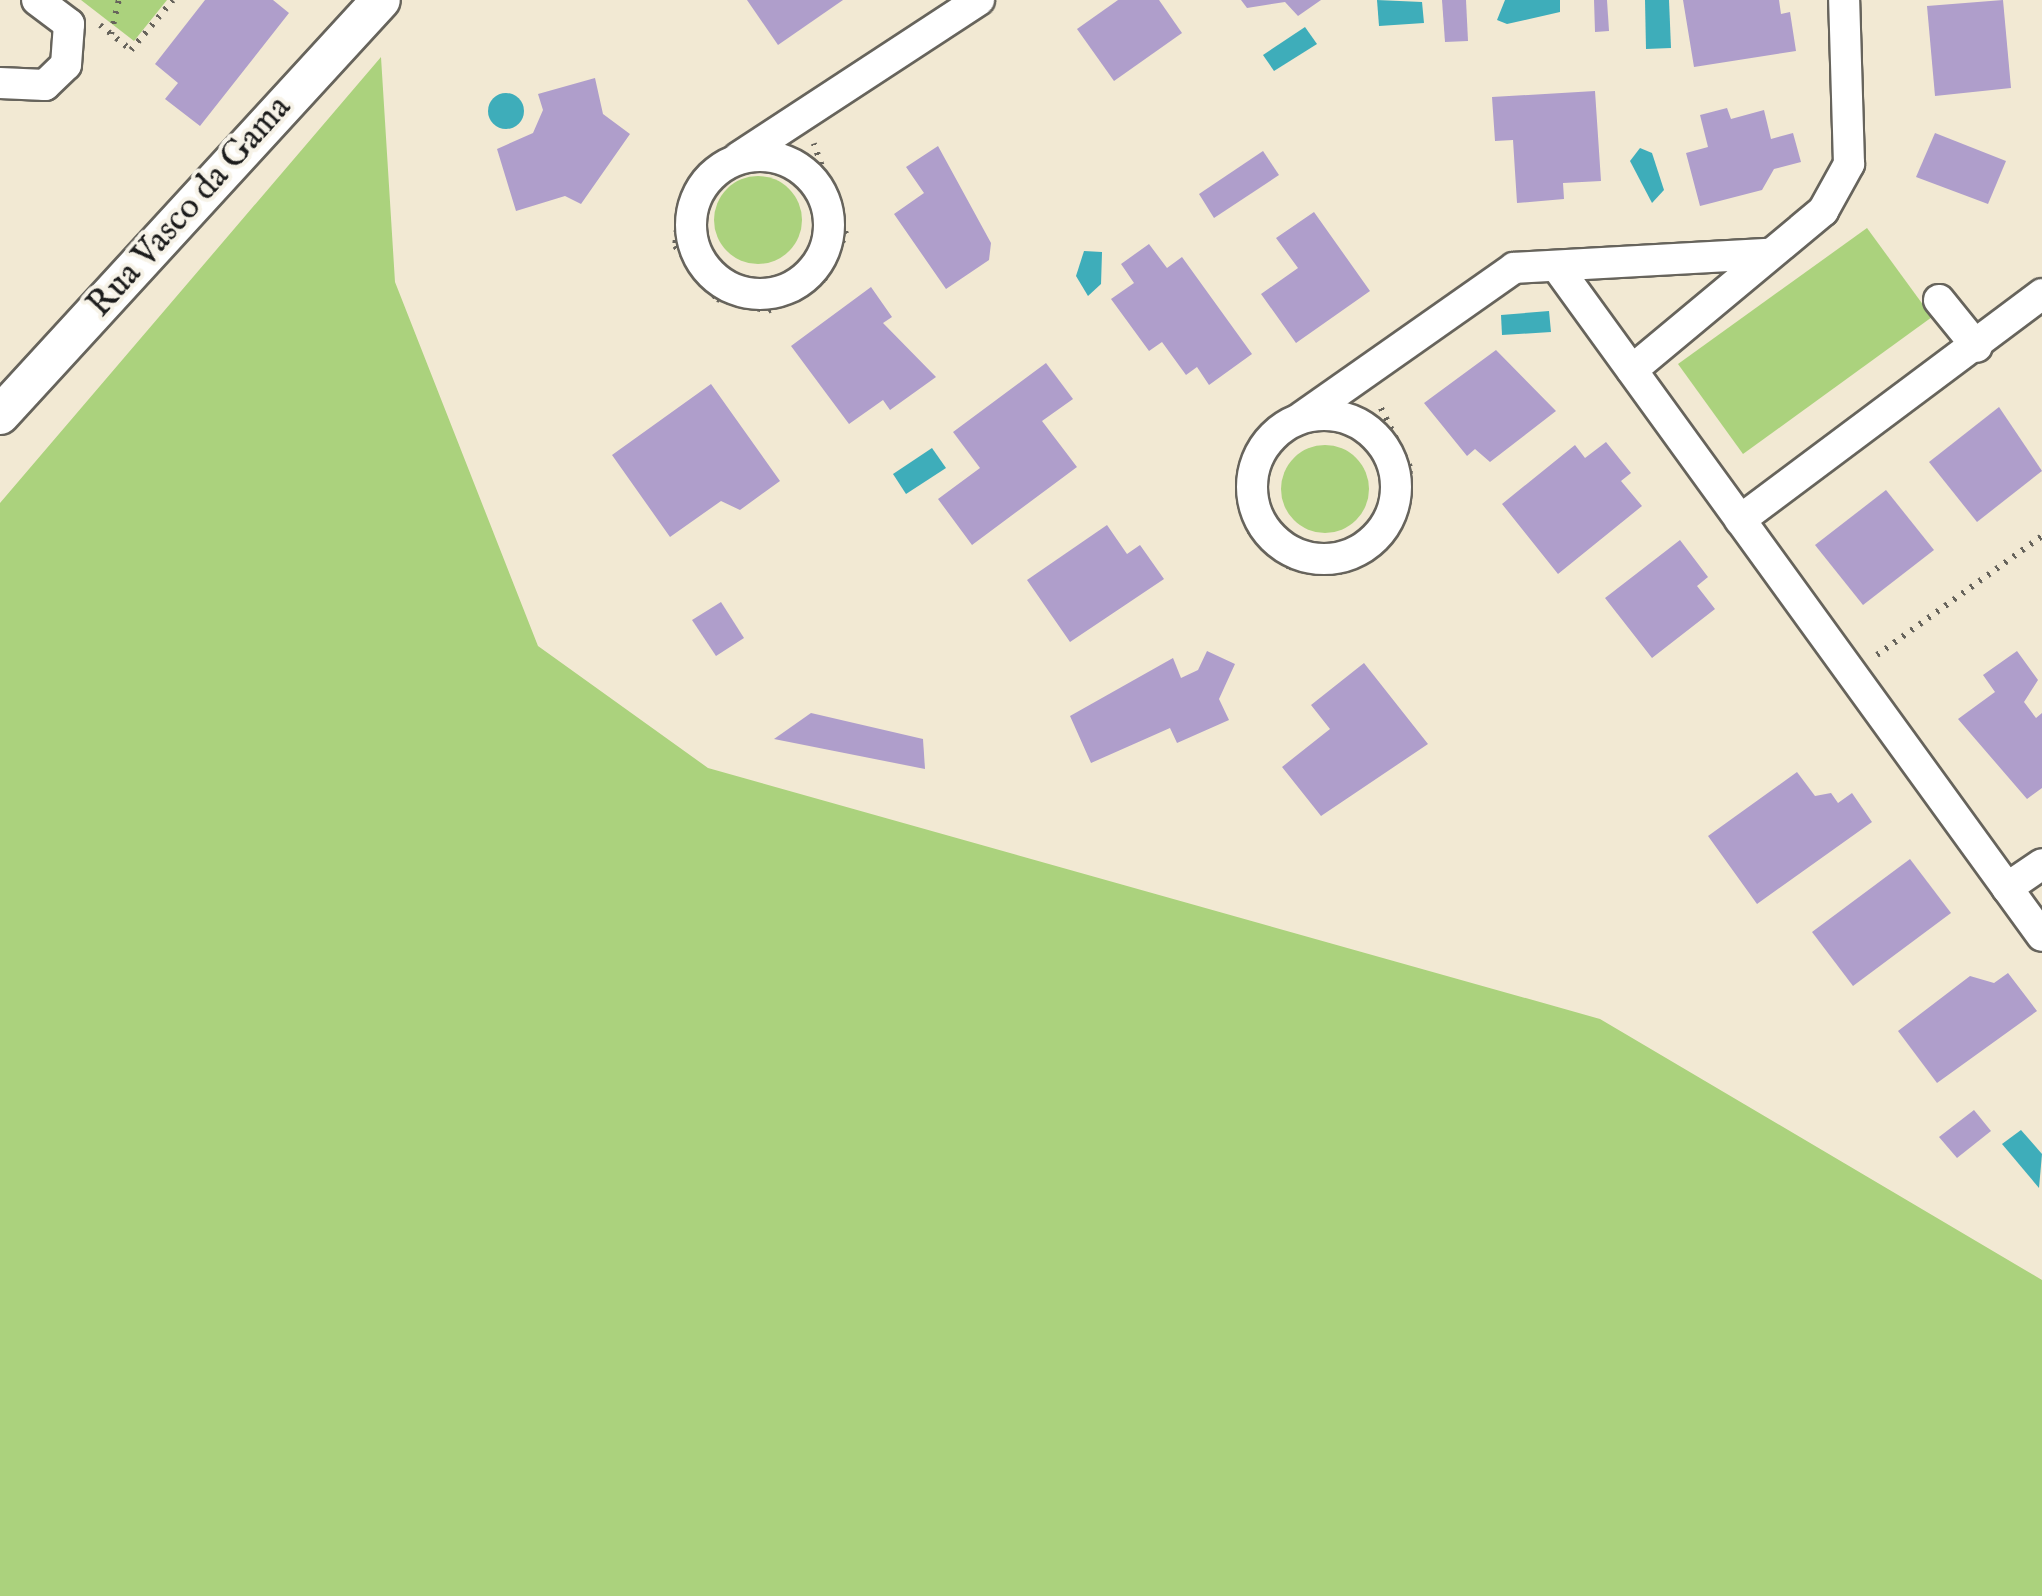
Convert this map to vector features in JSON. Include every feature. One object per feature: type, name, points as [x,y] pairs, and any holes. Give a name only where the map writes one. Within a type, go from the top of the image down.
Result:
[{"type":"street","points":[[0,82],[24,91],[66,65],[69,24],[36,0]]},
{"type":"street","name":"Rua Vasco da Gama","points":[[0,415],[381,0]]},
{"type":"street","points":[[831,98],[794,142],[800,168],[826,204],[824,253],[791,288],[746,293],[708,270],[691,232],[702,186],[728,154],[831,98],[979,0]]},
{"type":"street","points":[[1632,370],[1823,211],[1849,164],[1844,0]]},
{"type":"street","points":[[728,154],[769,157],[800,168]]},
{"type":"street","points":[[1383,376],[1292,414],[1260,452],[1254,506],[1274,540],[1320,559],[1364,546],[1395,496],[1395,472],[1368,430],[1360,400],[1383,376],[1514,268],[1768,254]]},
{"type":"street","points":[[1557,267],[2042,936]]},
{"type":"street","points":[[1740,520],[1978,346],[2042,294]]},
{"type":"street","points":[[1939,300],[1978,346]]},
{"type":"street","points":[[1292,414],[1340,416],[1368,430]]},
{"type":"street","points":[[2007,888],[2042,864]]},
{"type":"path","points":[[111,34],[119,0]]},
{"type":"path","points":[[82,12],[131,50],[172,0]]},
{"type":"path","points":[[728,154],[688,187],[675,246],[718,299],[768,311],[824,280],[846,234],[836,189],[813,157],[815,132]]},
{"type":"path","points":[[1292,414],[1242,461],[1249,530],[1289,567],[1342,572],[1394,534],[1408,505],[1410,467],[1378,408],[1383,376]]},
{"type":"path","points":[[1852,674],[2042,536]]},
{"type":"green space","points":[[81,0],[167,0],[134,41]]},
{"type":"green space","points":[[381,57],[395,282],[538,646],[708,768],[1600,1019],[2042,1280],[2042,1596],[0,1596],[0,503]]},
{"type":"green space","points":[[758,176],[775,179],[789,189],[799,203],[799,237],[789,251],[775,261],[758,264],[741,261],[727,251],[717,237],[714,220],[717,203],[727,189],[741,179]]},
{"type":"green space","points":[[1867,228],[1932,317],[1743,454],[1678,364]]},
{"type":"green space","points":[[1325,445],[1342,448],[1356,458],[1366,472],[1366,506],[1356,520],[1342,530],[1325,533],[1308,530],[1294,520],[1284,506],[1281,489],[1284,472],[1294,458],[1308,448]]},
{"type":"water","points":[[1377,0],[1422,2],[1424,23],[1379,26]]},
{"type":"water","points":[[1505,0],[1560,0],[1560,12],[1507,24],[1497,20]]},
{"type":"water","points":[[1645,0],[1669,0],[1671,48],[1646,49]]},
{"type":"water","points":[[1305,27],[1317,44],[1274,71],[1263,55]]},
{"type":"water","points":[[506,93],[519,98],[524,111],[519,124],[506,129],[493,124],[488,111],[493,98]]},
{"type":"water","points":[[1640,148],[1652,153],[1664,190],[1652,203],[1630,161]]},
{"type":"water","points":[[1084,251],[1102,252],[1101,284],[1088,296],[1076,276]]},
{"type":"water","points":[[1549,311],[1551,332],[1502,335],[1501,315]]},
{"type":"water","points":[[932,448],[946,468],[906,494],[893,474]]},
{"type":"water","points":[[2021,1130],[2042,1154],[2039,1188],[2002,1144]]},
{"type":"building","points":[[205,0],[273,0],[289,13],[200,126],[165,99],[178,83],[155,64]]},
{"type":"building","points":[[747,0],[843,0],[778,45]]},
{"type":"building","points":[[1118,0],[1159,0],[1182,33],[1114,81],[1077,29]]},
{"type":"building","points":[[1241,0],[1321,0],[1298,16],[1285,2],[1247,8]]},
{"type":"building","points":[[1442,0],[1466,0],[1468,41],[1445,42]]},
{"type":"building","points":[[1594,0],[1607,0],[1609,31],[1595,32]]},
{"type":"building","points":[[1683,0],[1779,0],[1781,14],[1790,12],[1796,51],[1694,67]]},
{"type":"building","points":[[2003,0],[2011,88],[1935,96],[1927,6]]},
{"type":"building","points":[[595,78],[603,114],[630,134],[581,204],[565,196],[516,211],[497,149],[533,133],[543,110],[538,94]]},
{"type":"building","points":[[1595,91],[1601,181],[1563,183],[1564,199],[1517,203],[1513,140],[1495,141],[1492,97]]},
{"type":"building","points":[[1727,108],[1731,119],[1764,110],[1771,139],[1793,133],[1801,162],[1774,169],[1762,190],[1700,206],[1686,153],[1708,147],[1700,115]]},
{"type":"building","points":[[1935,133],[2006,161],[1988,204],[1916,177]]},
{"type":"building","points":[[938,146],[991,243],[989,260],[946,289],[894,214],[924,193],[906,167]]},
{"type":"building","points":[[1263,151],[1279,175],[1214,218],[1199,194]]},
{"type":"building","points":[[1314,212],[1370,291],[1296,343],[1261,294],[1298,268],[1276,238]]},
{"type":"building","points":[[1149,244],[1167,268],[1182,257],[1252,354],[1209,385],[1197,367],[1186,375],[1162,342],[1149,351],[1111,299],[1134,283],[1121,264]]},
{"type":"building","points":[[871,287],[892,317],[883,323],[936,377],[890,410],[883,400],[849,424],[791,346]]},
{"type":"building","points":[[1496,350],[1556,411],[1490,462],[1475,449],[1467,456],[1424,403]]},
{"type":"building","points":[[1046,363],[1073,399],[1042,421],[1077,467],[972,545],[938,499],[980,468],[953,432]]},
{"type":"building","points":[[711,384],[780,481],[740,510],[721,501],[670,537],[612,455]]},
{"type":"building","points":[[1999,407],[2042,471],[1977,522],[1929,462]]},
{"type":"building","points":[[1606,442],[1631,473],[1621,481],[1642,506],[1558,574],[1502,504],[1575,445],[1585,458]]},
{"type":"building","points":[[1886,490],[1934,550],[1863,605],[1815,545]]},
{"type":"building","points":[[1107,525],[1127,554],[1140,545],[1164,579],[1070,642],[1027,580]]},
{"type":"building","points":[[1680,540],[1708,577],[1697,586],[1715,609],[1652,658],[1605,598]]},
{"type":"building","points":[[721,602],[744,638],[716,656],[692,620]]},
{"type":"building","points":[[1207,651],[1235,664],[1219,699],[1229,720],[1177,743],[1170,728],[1091,763],[1070,716],[1173,658],[1181,678],[1198,670]]},
{"type":"building","points":[[2017,651],[2038,680],[2024,702],[2036,718],[2042,713],[2042,788],[2027,799],[1958,719],[1995,692],[1983,675]]},
{"type":"building","points":[[1364,663],[1428,744],[1321,816],[1282,767],[1330,729],[1311,705]]},
{"type":"building","points":[[811,713],[923,739],[925,769],[774,739]]},
{"type":"building","points":[[1797,772],[1815,796],[1831,793],[1838,803],[1852,793],[1872,822],[1757,904],[1708,836]]},
{"type":"building","points":[[1910,859],[1951,913],[1853,986],[1812,932]]},
{"type":"building","points":[[2008,973],[2037,1011],[1937,1083],[1898,1031],[1970,976],[1994,983]]},
{"type":"building","points":[[1974,1110],[1991,1131],[1957,1158],[1939,1137]]}]
